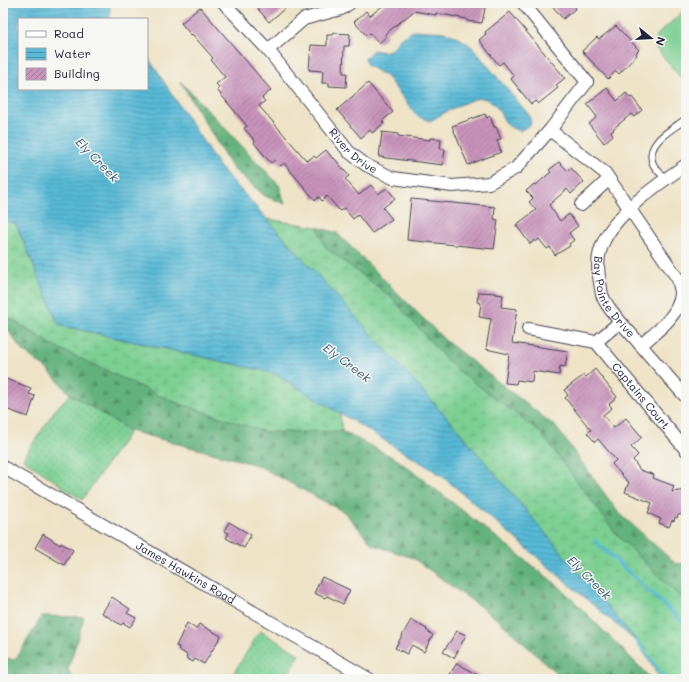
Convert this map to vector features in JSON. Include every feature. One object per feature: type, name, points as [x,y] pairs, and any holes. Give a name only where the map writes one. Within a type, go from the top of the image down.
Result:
[{"type":"street","name":"River Drive","points":[[224,3],[268,50],[349,152],[366,165],[393,178],[452,186],[489,183],[516,168],[550,130],[587,82],[523,3]]},
{"type":"street","points":[[268,50],[304,19],[341,9],[350,3]]},
{"type":"street","points":[[550,130],[605,173],[678,279],[681,296],[676,309],[664,325],[641,345]]},
{"type":"street","name":"Bay Pointe Drive","points":[[685,167],[665,178],[629,209],[609,232],[602,244],[598,259],[598,270],[602,297],[620,322],[686,397]]},
{"type":"street","points":[[581,205],[609,178]]},
{"type":"street","points":[[528,329],[596,342],[620,322]]},
{"type":"street","name":"Captains Court","points":[[596,342],[686,450]]},
{"type":"street","name":"James Hawkins Road","points":[[3,467],[369,679]]},
{"type":"lane","points":[[665,178],[652,162],[651,151],[656,142],[686,119]]},
{"type":"green space","points":[[686,9],[686,84],[655,47],[657,35]]},
{"type":"green space","points":[[180,81],[279,185],[285,204],[265,196],[233,169]]},
{"type":"green space","points":[[267,219],[317,227],[326,248],[392,298],[452,366],[540,432],[617,535],[686,603],[686,679],[660,679],[639,644],[457,429]]},
{"type":"green space","points":[[3,220],[16,224],[59,325],[274,373],[340,413],[342,431],[265,432],[169,400],[54,346],[3,314]]},
{"type":"green space","points":[[317,227],[337,233],[446,341],[556,427],[618,512],[676,564],[686,563],[686,603],[617,535],[540,432],[452,366],[392,298],[326,248]]},
{"type":"green space","points":[[3,314],[54,346],[169,399],[265,432],[342,431],[398,460],[561,588],[652,679],[563,679],[497,619],[413,558],[373,545],[344,512],[257,465],[130,431],[70,394],[48,370],[21,349],[3,323]]},
{"type":"green space","points":[[70,394],[130,431],[82,500],[23,459],[55,410]]},
{"type":"green space","points":[[42,616],[84,617],[68,670],[74,679],[3,679],[3,657],[15,660]]},
{"type":"green space","points":[[260,631],[299,654],[286,679],[230,679]]},
{"type":"water","points":[[3,3],[110,3],[110,18],[18,18],[18,90],[148,90],[148,58],[219,166],[457,429],[639,644],[441,475],[274,373],[59,325],[16,224],[3,220]]},
{"type":"water","points":[[415,30],[444,32],[458,37],[472,47],[529,115],[531,124],[520,131],[512,128],[507,124],[499,111],[490,101],[482,98],[477,98],[464,103],[430,121],[417,116],[387,77],[367,65],[365,58],[373,50],[384,52],[393,49],[399,39]]},
{"type":"building","points":[[253,3],[291,3],[269,22]]},
{"type":"building","points":[[386,3],[486,3],[482,23],[467,21],[467,19],[436,13],[436,15],[414,11],[385,34],[387,36],[379,43],[370,33],[367,36],[354,22],[366,11],[370,16]]},
{"type":"building","points":[[550,3],[572,3],[576,8],[563,19]]},
{"type":"building","points":[[200,7],[271,90],[262,98],[265,101],[259,106],[307,161],[314,156],[316,158],[326,150],[349,176],[345,179],[359,195],[371,185],[378,194],[387,188],[395,198],[383,208],[392,219],[372,233],[358,215],[353,219],[344,208],[340,211],[327,196],[322,201],[319,197],[315,200],[284,163],[281,166],[275,160],[271,163],[254,143],[255,141],[244,128],[247,126],[217,90],[220,88],[216,84],[225,77],[211,60],[213,58],[181,23]]},
{"type":"building","points":[[510,12],[565,78],[556,85],[558,88],[538,104],[535,101],[531,104],[511,79],[514,76],[503,62],[499,65],[479,40],[486,34],[485,32]]},
{"type":"building","points":[[616,26],[639,50],[636,53],[637,55],[619,74],[616,71],[608,79],[582,51],[597,37],[599,39]]},
{"type":"building","points":[[334,33],[350,34],[349,46],[344,46],[343,73],[347,73],[346,87],[329,86],[329,83],[322,83],[323,71],[309,70],[311,45],[327,46],[327,35],[333,35]]},
{"type":"building","points":[[368,83],[393,112],[382,121],[384,123],[376,130],[372,133],[370,130],[361,138],[337,110]]},
{"type":"building","points":[[607,88],[617,101],[626,93],[630,98],[632,97],[642,110],[634,117],[631,114],[613,129],[614,130],[611,132],[613,135],[604,143],[589,124],[597,117],[587,104]]},
{"type":"building","points":[[485,114],[487,118],[490,116],[494,127],[496,127],[501,139],[497,140],[501,152],[468,165],[452,126]]},
{"type":"building","points":[[382,132],[398,134],[398,136],[430,140],[430,138],[441,139],[440,149],[445,149],[443,165],[379,157]]},
{"type":"building","points":[[559,162],[568,171],[571,168],[584,182],[571,194],[567,189],[549,205],[560,221],[569,214],[578,226],[569,233],[574,240],[569,244],[570,246],[555,255],[550,247],[547,249],[539,239],[530,244],[516,225],[536,210],[529,202],[533,198],[526,191],[534,184],[536,185],[551,172],[549,170]]},
{"type":"building","points":[[411,199],[495,207],[494,219],[498,220],[494,249],[407,240]]},
{"type":"building","points":[[479,292],[503,295],[501,307],[517,309],[512,343],[568,351],[565,367],[560,366],[559,375],[533,371],[532,382],[517,380],[516,384],[505,383],[509,354],[486,349],[491,319],[479,317],[481,303],[477,302]]},
{"type":"building","points":[[595,369],[617,397],[609,404],[612,408],[603,415],[614,428],[626,418],[642,437],[631,447],[638,455],[633,460],[640,470],[654,475],[653,478],[674,486],[672,492],[686,490],[686,514],[678,515],[677,518],[675,517],[674,521],[672,520],[669,527],[659,523],[661,519],[648,513],[652,503],[625,492],[629,482],[612,464],[616,460],[598,439],[595,442],[587,433],[591,430],[565,398],[568,395],[564,390],[584,375],[586,377]]},
{"type":"building","points":[[3,378],[31,388],[29,394],[35,396],[28,417],[3,408]]},
{"type":"building","points":[[229,522],[251,535],[244,548],[226,538],[229,533],[224,531]]},
{"type":"building","points":[[43,534],[60,545],[61,543],[73,550],[64,565],[35,548]]},
{"type":"building","points":[[322,577],[350,590],[343,604],[327,596],[325,598],[314,593]]},
{"type":"building","points":[[112,597],[130,609],[127,613],[136,618],[130,627],[123,623],[121,625],[102,613]]},
{"type":"building","points":[[411,620],[427,629],[426,630],[433,635],[424,652],[412,645],[407,654],[395,648]]},
{"type":"building","points":[[187,623],[196,629],[199,624],[221,636],[204,664],[195,659],[193,662],[186,658],[187,655],[176,646]]},
{"type":"building","points":[[457,631],[466,635],[454,658],[443,652]]},
{"type":"building","points":[[457,663],[484,679],[447,679]]},
{"type":"waterway","points":[[595,541],[686,625]]},
{"type":"waterway","name":"Ely Creek","points":[[637,641],[665,679]]}]
